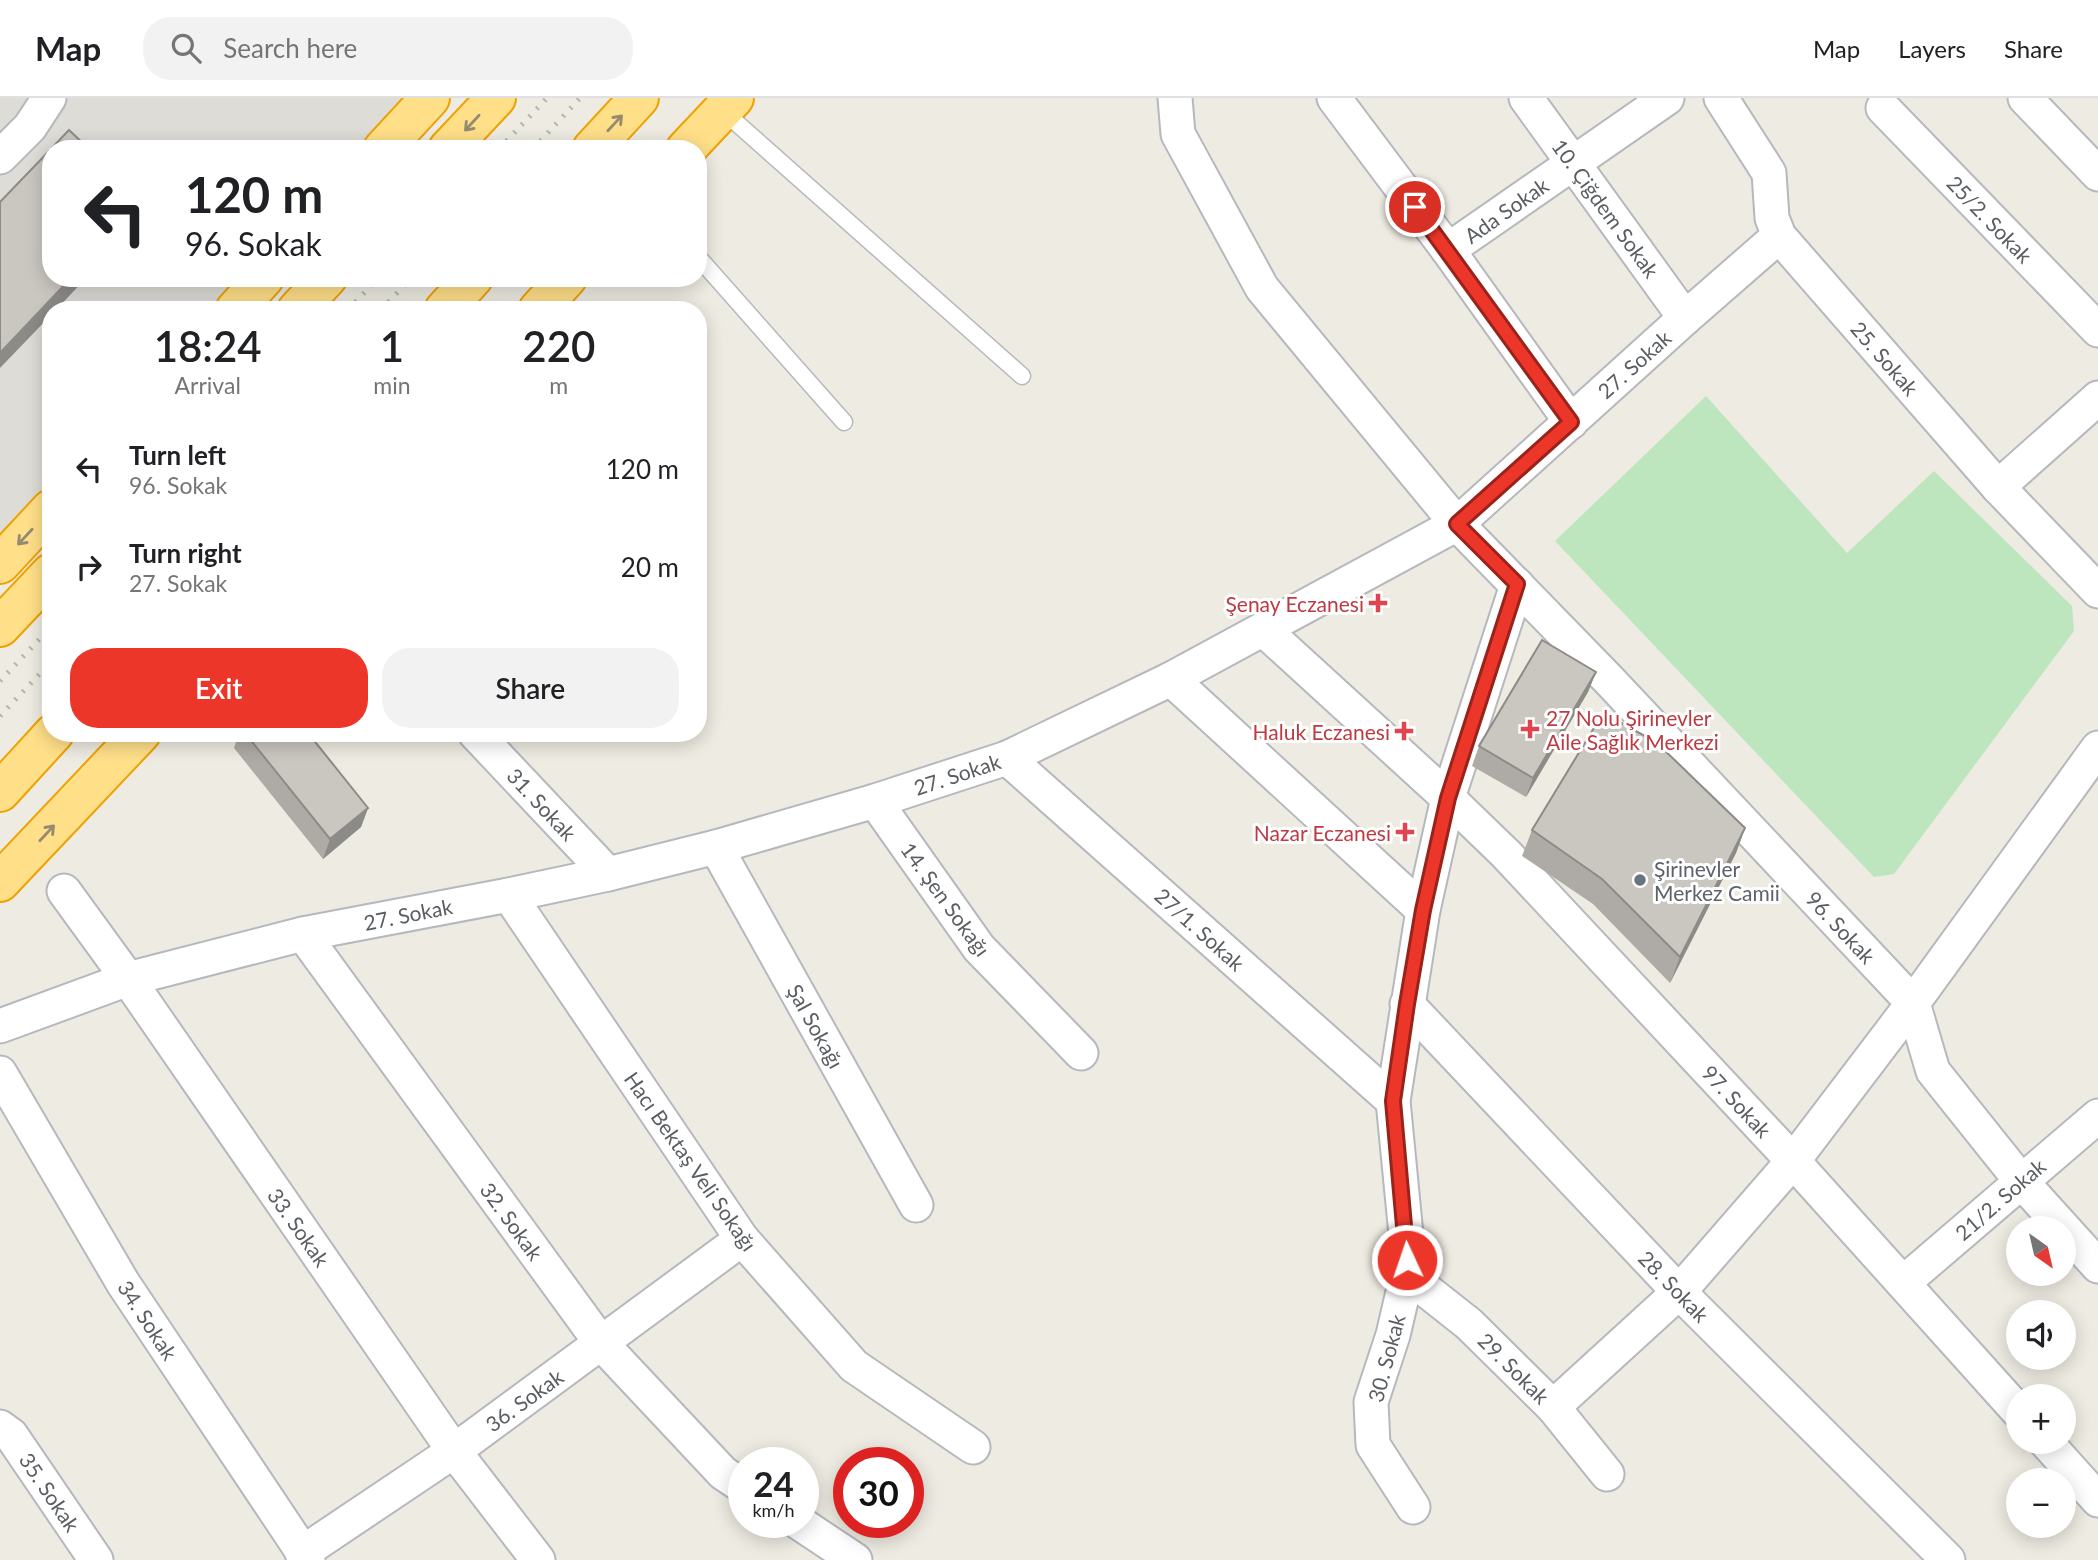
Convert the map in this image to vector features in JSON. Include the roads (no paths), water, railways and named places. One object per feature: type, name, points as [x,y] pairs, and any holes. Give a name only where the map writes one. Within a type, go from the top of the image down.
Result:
[{"type":"highway","points":[[391,140],[430,98]]},
{"type":"highway","points":[[456,140],[495,98]]},
{"type":"highway","points":[[600,140],[639,98]]},
{"type":"highway","points":[[695,140],[728,104]]},
{"type":"highway","points":[[242,301],[256,287]]},
{"type":"highway","points":[[305,301],[319,287]]},
{"type":"highway","points":[[452,301],[465,287]]},
{"type":"highway","points":[[546,301],[559,287]]},
{"type":"highway","points":[[0,564],[42,519]]},
{"type":"highway","points":[[0,627],[42,583]]},
{"type":"highway","points":[[0,792],[46,742]]},
{"type":"highway","points":[[0,882],[132,742]]},
{"type":"street","points":[[0,157],[30,127],[49,98]]},
{"type":"street","name":"96. Sokak","points":[[1175,98],[1178,134],[1262,288],[1457,524],[1913,1003],[1933,1072],[2021,1181],[2096,1259]]},
{"type":"street","points":[[1334,98],[1448,250],[1571,422]]},
{"type":"street","name":"10. Çiğdem Sokak","points":[[1526,98],[1685,318]]},
{"type":"street","name":"Ada Sokak","points":[[1448,250],[1667,98]]},
{"type":"street","name":"25. Sokak","points":[[1721,98],[1769,173],[1772,218],[1779,236],[1998,487],[2098,589]]},
{"type":"street","points":[[2025,98],[2098,174]]},
{"type":"street","name":"25/2. Sokak","points":[[1883,108],[2098,330]]},
{"type":"street","name":"27. Sokak","points":[[0,1026],[128,979],[303,934],[509,895],[716,847],[875,801],[1007,758],[1171,679],[1457,524],[1779,236]]},
{"type":"street","points":[[1998,487],[2098,398]]},
{"type":"street","name":"30. Sokak","points":[[1413,1507],[1373,1445],[1371,1402],[1393,1335],[1408,1275],[1393,1101],[1423,910],[1448,798],[1517,584]]},
{"type":"street","name":"97. Sokak","points":[[1264,629],[1506,854],[1793,1161],[2006,1398]]},
{"type":"street","points":[[1171,679],[1423,910]]},
{"type":"street","name":"31. Sokak","points":[[483,742],[608,874]]},
{"type":"street","points":[[1553,1407],[1679,1292],[1793,1161],[1913,1003],[2098,748]]},
{"type":"street","name":"27/1. Sokak","points":[[1007,758],[1393,1101]]},
{"type":"street","name":"14. Şen Sokağı","points":[[875,801],[979,948],[1081,1053]]},
{"type":"street","name":"Şal Sokağı","points":[[716,847],[916,1205]]},
{"type":"street","name":"33. Sokak","points":[[64,891],[128,979],[454,1451],[538,1560]]},
{"type":"street","name":"Hacı Bektaş Veli Sokağı","points":[[509,895],[742,1239],[854,1366],[973,1447]]},
{"type":"street","name":"32. Sokak","points":[[303,934],[601,1343],[728,1476]]},
{"type":"street","name":"28. Sokak","points":[[1407,1004],[1679,1292],[1948,1560]]},
{"type":"street","name":"34. Sokak","points":[[0,1073],[123,1283],[305,1557]]},
{"type":"street","name":"21/2. Sokak","points":[[1903,1283],[2098,1116]]},
{"type":"street","name":"36. Sokak","points":[[305,1557],[742,1239]]},
{"type":"street","name":"29. Sokak","points":[[1408,1275],[1469,1324],[1553,1407],[1607,1474]]},
{"type":"street","name":"35. Sokak","points":[[0,1427],[11,1435],[96,1560]]},
{"type":"street","points":[[2057,1454],[2098,1500]]},
{"type":"street","points":[[819,1536],[855,1560]]},
{"type":"lane","points":[[728,104],[1022,376]]},
{"type":"lane","points":[[707,267],[844,422]]},
{"type":"railway","points":[[507,140],[547,98]]},
{"type":"railway","points":[[541,140],[580,98]]},
{"type":"railway","points":[[356,301],[370,287]]},
{"type":"railway","points":[[389,301],[403,287]]},
{"type":"railway","points":[[0,681],[42,637]]},
{"type":"railway","points":[[0,716],[42,672]]},
{"type":"place","name":"Şenay Eczanesi","points":[[1378,603]]},
{"type":"place","name":"27 Nolu Şirinevler Aile Sağlık Merkezi","points":[[1530,729]]},
{"type":"place","name":"Haluk Eczanesi","points":[[1404,731]]},
{"type":"place","name":"Nazar Eczanesi","points":[[1405,832]]},
{"type":"place","name":"Şirinevler Merkez Camii","points":[[1640,880]]}]
